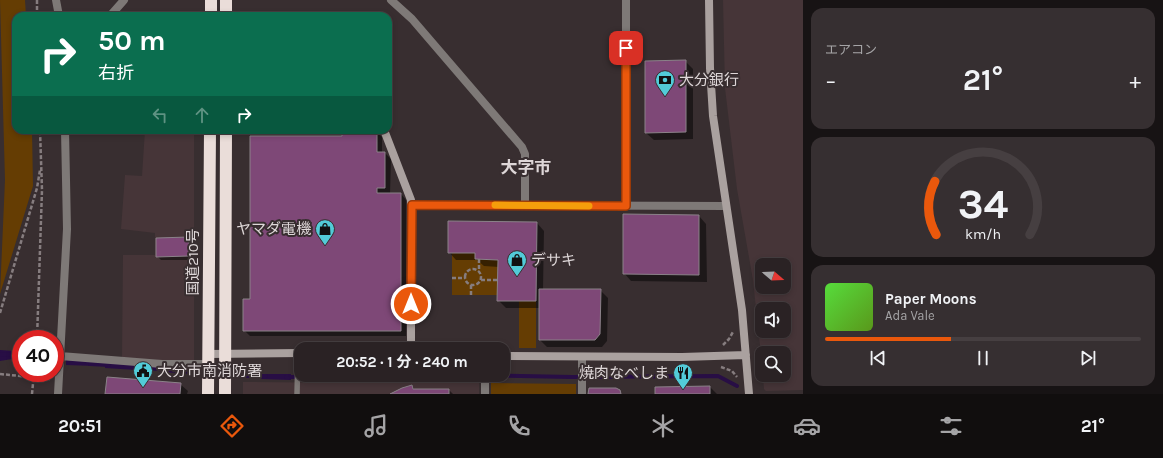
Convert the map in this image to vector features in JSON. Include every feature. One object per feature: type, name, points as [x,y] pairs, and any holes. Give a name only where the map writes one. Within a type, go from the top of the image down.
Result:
[{"type":"highway","points":[[211,0],[211,12]]},
{"type":"highway","points":[[226,0],[226,12]]},
{"type":"highway","name":"国道210号","points":[[208,394],[210,134]]},
{"type":"highway","points":[[225,394],[226,134]]},
{"type":"street","points":[[56,0],[58,12]]},
{"type":"street","points":[[114,12],[124,0]]},
{"type":"street","points":[[391,0],[412,18],[520,145],[525,154],[525,205]]},
{"type":"street","points":[[626,0],[626,206]]},
{"type":"street","points":[[709,0],[710,68],[713,116],[742,310],[750,394]]},
{"type":"street","points":[[61,330],[68,209],[65,134]]},
{"type":"street","points":[[386,134],[410,196],[412,205],[411,342]]},
{"type":"street","points":[[412,205],[726,206]]},
{"type":"street","points":[[64,356],[167,364],[209,359],[225,354],[294,353]]},
{"type":"street","points":[[510,356],[582,357],[746,355]]},
{"type":"street","points":[[582,357],[582,390]]},
{"type":"street","points":[[58,382],[58,394]]},
{"type":"street","points":[[485,382],[485,394]]},
{"type":"lane","points":[[297,382],[297,394]]},
{"type":"path","points":[[37,0],[37,12]]},
{"type":"path","points":[[37,330],[41,229],[40,134]]},
{"type":"path","points":[[0,313],[37,188],[41,166]]},
{"type":"path","points":[[465,278],[468,284],[471,285],[477,285],[481,280],[479,259]]},
{"type":"path","points":[[465,278],[470,270],[476,269],[479,271]]},
{"type":"path","points":[[452,278],[465,278]]},
{"type":"path","points":[[481,280],[498,280]]},
{"type":"path","points":[[471,285],[471,295]]},
{"type":"path","points":[[715,368],[727,368],[732,371],[739,381]]},
{"type":"path","points":[[0,374],[12,375]]},
{"type":"path","points":[[32,394],[33,382]]},
{"type":"shaded area","points":[[0,0],[25,0],[26,12],[12,12],[12,134],[32,134],[33,186],[0,294],[5,180]]},
{"type":"shaded area","points":[[723,0],[803,0],[803,390],[766,391],[764,389],[764,382],[791,382],[791,346],[760,346],[759,338],[791,338],[791,302],[755,302],[753,280],[737,189],[725,88]]},
{"type":"shaded area","points":[[145,134],[194,134],[194,362],[122,358],[123,255],[155,255],[155,233],[121,229],[125,175],[142,176]]},
{"type":"shaded area","points":[[452,253],[475,253],[475,259],[498,260],[497,295],[452,295]]},
{"type":"shaded area","points":[[519,301],[536,301],[536,348],[519,348]]},
{"type":"shaded area","points":[[0,350],[12,351],[12,359],[0,361]]},
{"type":"shaded area","points":[[66,359],[95,361],[95,366],[66,365]]},
{"type":"shaded area","points":[[105,362],[152,366],[152,371],[105,368]]},
{"type":"shaded area","points":[[163,367],[191,369],[191,374],[162,372]]},
{"type":"shaded area","points":[[261,374],[291,374],[291,380],[261,379]]},
{"type":"shaded area","points":[[243,382],[479,382],[479,394],[243,394]]},
{"type":"shaded area","points":[[491,383],[576,384],[576,394],[491,394]]},
{"type":"building","name":"大分銀行","points":[[686,60],[686,132],[645,133],[645,61]]},
{"type":"building","name":"ヤマダ電機","points":[[342,134],[377,134],[377,152],[385,152],[385,188],[377,188],[377,193],[401,193],[401,331],[243,331],[243,299],[250,299],[250,136],[342,136]]},
{"type":"building","points":[[623,214],[699,215],[699,275],[623,274]]},
{"type":"building","name":"デサキ","points":[[448,221],[537,222],[536,301],[497,301],[498,260],[475,259],[475,253],[448,253]]},
{"type":"building","points":[[189,237],[189,256],[156,257],[156,238]]},
{"type":"building","points":[[539,289],[601,289],[600,334],[595,340],[539,340]]},
{"type":"building","name":"大分市南消防署","points":[[107,377],[181,383],[180,394],[105,394]]},
{"type":"building","points":[[412,385],[413,389],[449,389],[449,394],[390,394]]},
{"type":"building","name":"焼肉なべしま","points":[[710,386],[710,394],[655,394],[655,387]]},
{"type":"building","points":[[589,388],[616,388],[620,390],[621,394],[588,394]]},
{"type":"waterway","points":[[0,354],[12,355]]},
{"type":"waterway","points":[[90,364],[109,365]]},
{"type":"waterway","points":[[148,368],[167,370]]},
{"type":"waterway","points":[[243,376],[266,376]]},
{"type":"waterway","points":[[510,376],[718,376],[737,386]]},
{"type":"waterway","points":[[286,377],[294,377]]},
{"type":"slow traffic","points":[[495,205],[589,206]]},
{"type":"place","name":"大分銀行","points":[[665,97]]},
{"type":"place","name":"ヤマダ電機","points":[[325,246]]},
{"type":"place","name":"デサキ","points":[[517,277]]},
{"type":"place","name":"大分市南消防署","points":[[143,388]]},
{"type":"place","name":"焼肉なべしま","points":[[683,390]]},
{"type":"district","name":"大字市","points":[[526,167]]},
{"type":"route","points":[[411,304],[412,205],[626,206],[626,48]]}]
